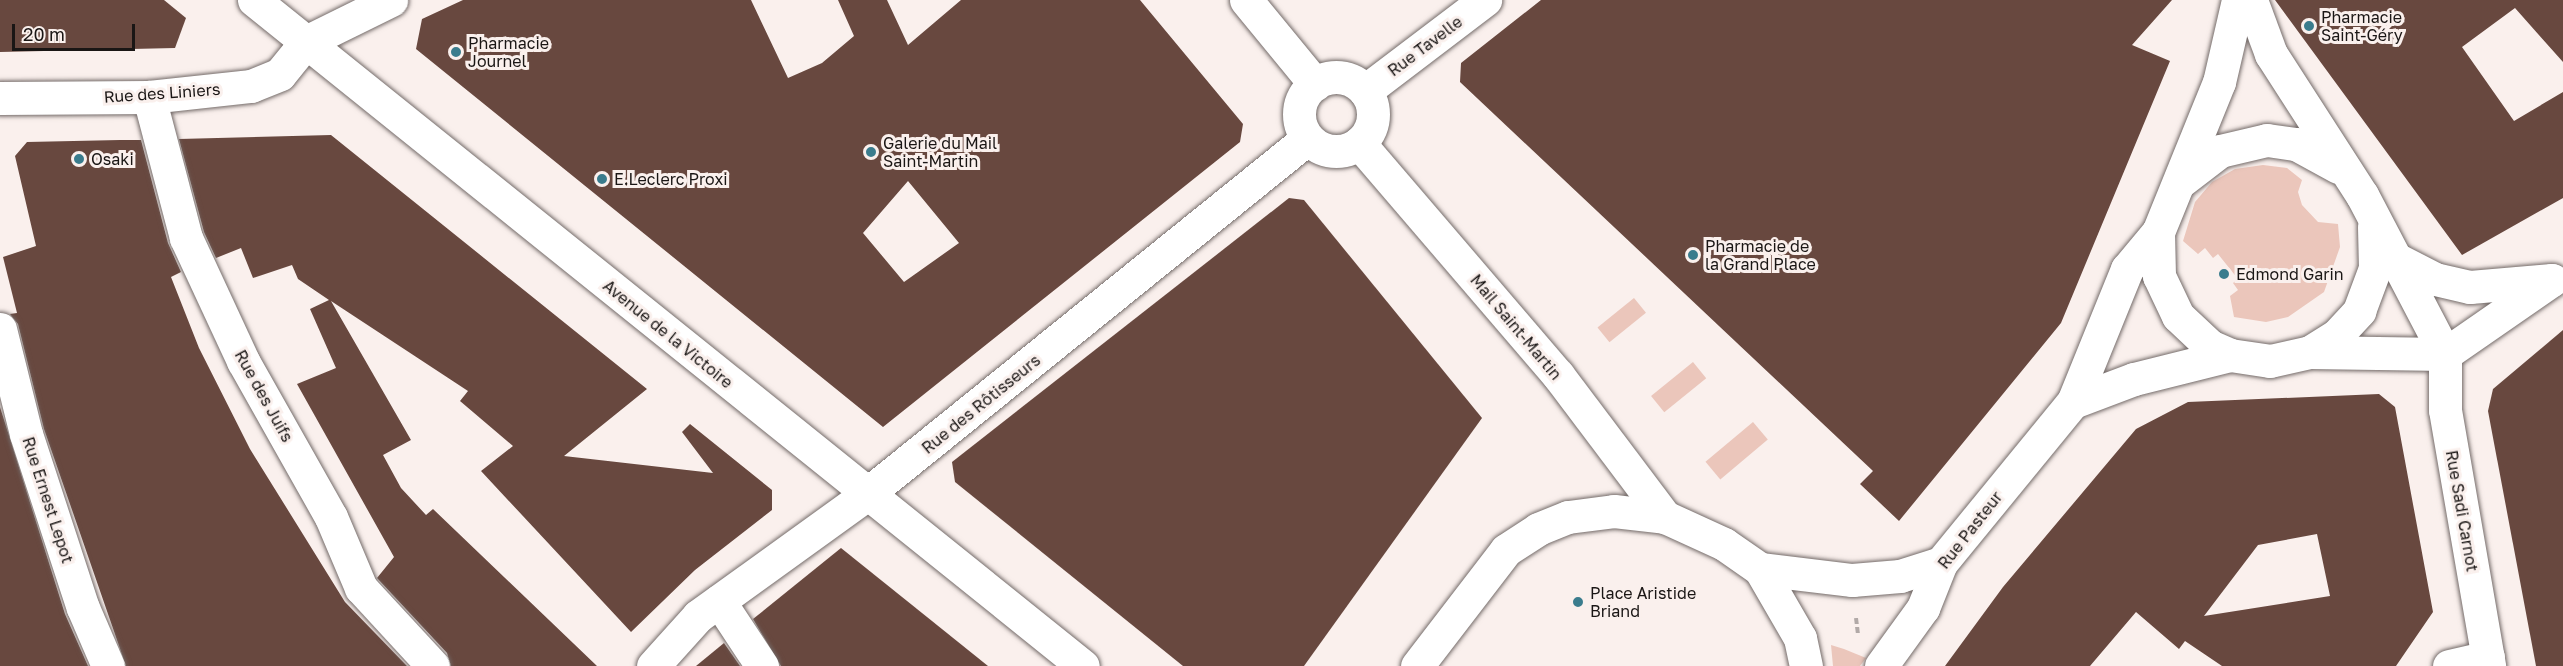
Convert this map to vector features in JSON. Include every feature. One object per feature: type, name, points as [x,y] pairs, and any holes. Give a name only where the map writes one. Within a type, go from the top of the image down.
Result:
[{"type":"street","name":"Avenue de la Victoire","points":[[254,0],[1083,666]]},
{"type":"street","points":[[306,42],[392,0]]},
{"type":"street","points":[[1246,0],[1315,84]]},
{"type":"street","name":"Rue Tavelle","points":[[1365,91],[1485,0]]},
{"type":"street","points":[[2073,402],[2127,269],[2158,232],[2181,181],[2219,82],[2238,0]]},
{"type":"street","points":[[2251,0],[2271,54],[2344,172],[2362,195],[2373,221],[2445,354]]},
{"type":"street","name":"Rue des Liniers","points":[[0,98],[150,97],[265,82],[280,74],[306,42]]},
{"type":"street","points":[[1336,77],[1365,91],[1373,112],[1367,135],[1359,143],[1332,152],[1307,139],[1301,128],[1300,104],[1315,84],[1336,77]]},
{"type":"street","name":"Rue des Juifs","points":[[150,97],[186,238],[243,361],[331,517],[361,588],[433,666]]},
{"type":"street","name":"Rue des Rôtisseurs","points":[[653,666],[698,616],[867,494],[1307,139]]},
{"type":"street","points":[[2181,181],[2220,151],[2267,140],[2296,144],[2322,154],[2344,172]]},
{"type":"street","name":"Mail Saint-Martin","points":[[1359,143],[1558,375],[1665,517]]},
{"type":"street","points":[[2310,352],[2337,335],[2369,290],[2377,244],[2373,221]]},
{"type":"street","points":[[2158,232],[2159,276],[2166,297],[2193,332],[2230,355]]},
{"type":"street","points":[[2394,258],[2435,279],[2470,286],[2557,276]]},
{"type":"street","points":[[2073,402],[2134,379],[2230,355],[2270,361],[2310,352],[2445,354],[2557,276]]},
{"type":"street","name":"Rue Ernest Lepot","points":[[0,329],[26,434],[83,608],[108,666]]},
{"type":"street","name":"Rue Sadi Carnot","points":[[2445,354],[2445,410],[2488,662]]},
{"type":"street","name":"Rue Pasteur","points":[[1883,663],[1923,608],[1941,563],[2073,402]]},
{"type":"street","points":[[1417,666],[1486,573],[1506,550],[1538,528],[1568,517],[1614,511],[1665,517],[1724,544],[1760,569],[1803,652]]},
{"type":"street","points":[[1760,569],[1852,580],[1900,576],[1941,563]]},
{"type":"street","points":[[719,601],[762,666]]},
{"type":"street","points":[[2449,666],[2488,662]]},
{"type":"path","points":[[1803,652],[1858,638],[1883,663]]},
{"type":"shaded area","points":[[2263,165],[2287,168],[2302,180],[2298,192],[2302,205],[2318,222],[2338,224],[2340,247],[2324,292],[2288,317],[2266,322],[2234,317],[2230,296],[2238,290],[2233,283],[2238,279],[2218,254],[2213,258],[2205,248],[2198,254],[2183,241],[2195,202],[2212,182],[2235,169]]},
{"type":"shaded area","points":[[1634,298],[1646,313],[1609,342],[1597,328]]},
{"type":"shaded area","points":[[1693,362],[1706,378],[1664,412],[1651,396]]},
{"type":"shaded area","points":[[1753,422],[1768,440],[1720,479],[1706,462]]},
{"type":"shaded area","points":[[1831,645],[1866,658],[1860,666],[1833,666]]},
{"type":"building","points":[[0,0],[164,0],[186,18],[175,48],[0,52]]},
{"type":"building","points":[[463,0],[751,0],[788,78],[822,63],[854,36],[838,0],[887,0],[908,45],[961,0],[1140,0],[1243,124],[1240,142],[883,427],[416,49],[422,19]],"holes":[[[908,181],[959,243],[904,282],[863,233]]]},
{"type":"building","points":[[1541,0],[2172,0],[2132,45],[2170,61],[2061,323],[1899,521],[1860,484],[1873,471],[1460,82],[1461,63]]},
{"type":"building","points":[[2275,0],[2563,0],[2563,62],[2515,8],[2462,47],[2514,121],[2563,92],[2563,198],[2462,255]]},
{"type":"building","points":[[331,135],[647,389],[564,456],[713,473],[682,432],[690,424],[772,490],[772,510],[695,570],[631,632],[481,471],[513,446],[460,401],[468,391],[331,301],[411,440],[383,455],[401,488],[426,515],[433,509],[597,666],[451,666],[447,653],[377,578],[394,557],[297,384],[336,368],[310,309],[329,300],[298,279],[292,265],[253,278],[241,248],[216,258],[204,232],[179,139]]},
{"type":"building","points":[[141,140],[168,243],[181,272],[171,277],[199,348],[250,449],[345,602],[407,666],[126,666],[44,429],[18,324],[10,314],[17,313],[3,257],[36,246],[15,156],[27,142]]},
{"type":"building","points":[[1289,198],[1304,200],[1482,418],[1304,666],[1183,666],[955,482],[952,462]]},
{"type":"building","points":[[2563,330],[2563,666],[2536,666],[2488,411],[2493,389]]},
{"type":"building","points":[[2379,394],[2395,407],[2433,612],[2396,666],[2222,666],[2185,641],[2179,649],[2136,612],[2090,666],[1945,666],[2003,587],[2136,429],[2188,402]],"holes":[[[2317,534],[2330,596],[2204,616],[2258,545]]]},
{"type":"building","points":[[0,407],[65,614],[88,666],[0,666]]},
{"type":"building","points":[[841,548],[988,666],[781,666],[753,619]]},
{"type":"building","points":[[724,643],[740,666],[696,666]]},
{"type":"place","name":"Pharmacie Saint-Géry","points":[[2309,26]]},
{"type":"place","name":"Pharmacie Journel","points":[[456,52]]},
{"type":"place","name":"Galerie du Mail Saint-Martin","points":[[871,152]]},
{"type":"place","name":"Osaki","points":[[79,159]]},
{"type":"place","name":"E.Leclerc Proxi","points":[[602,179]]},
{"type":"place","name":"Pharmacie de la Grand Place","points":[[1693,255]]},
{"type":"place","name":"Edmond Garin","points":[[2224,274]]},
{"type":"place","name":"Place Aristide Briand","points":[[1578,602]]}]
